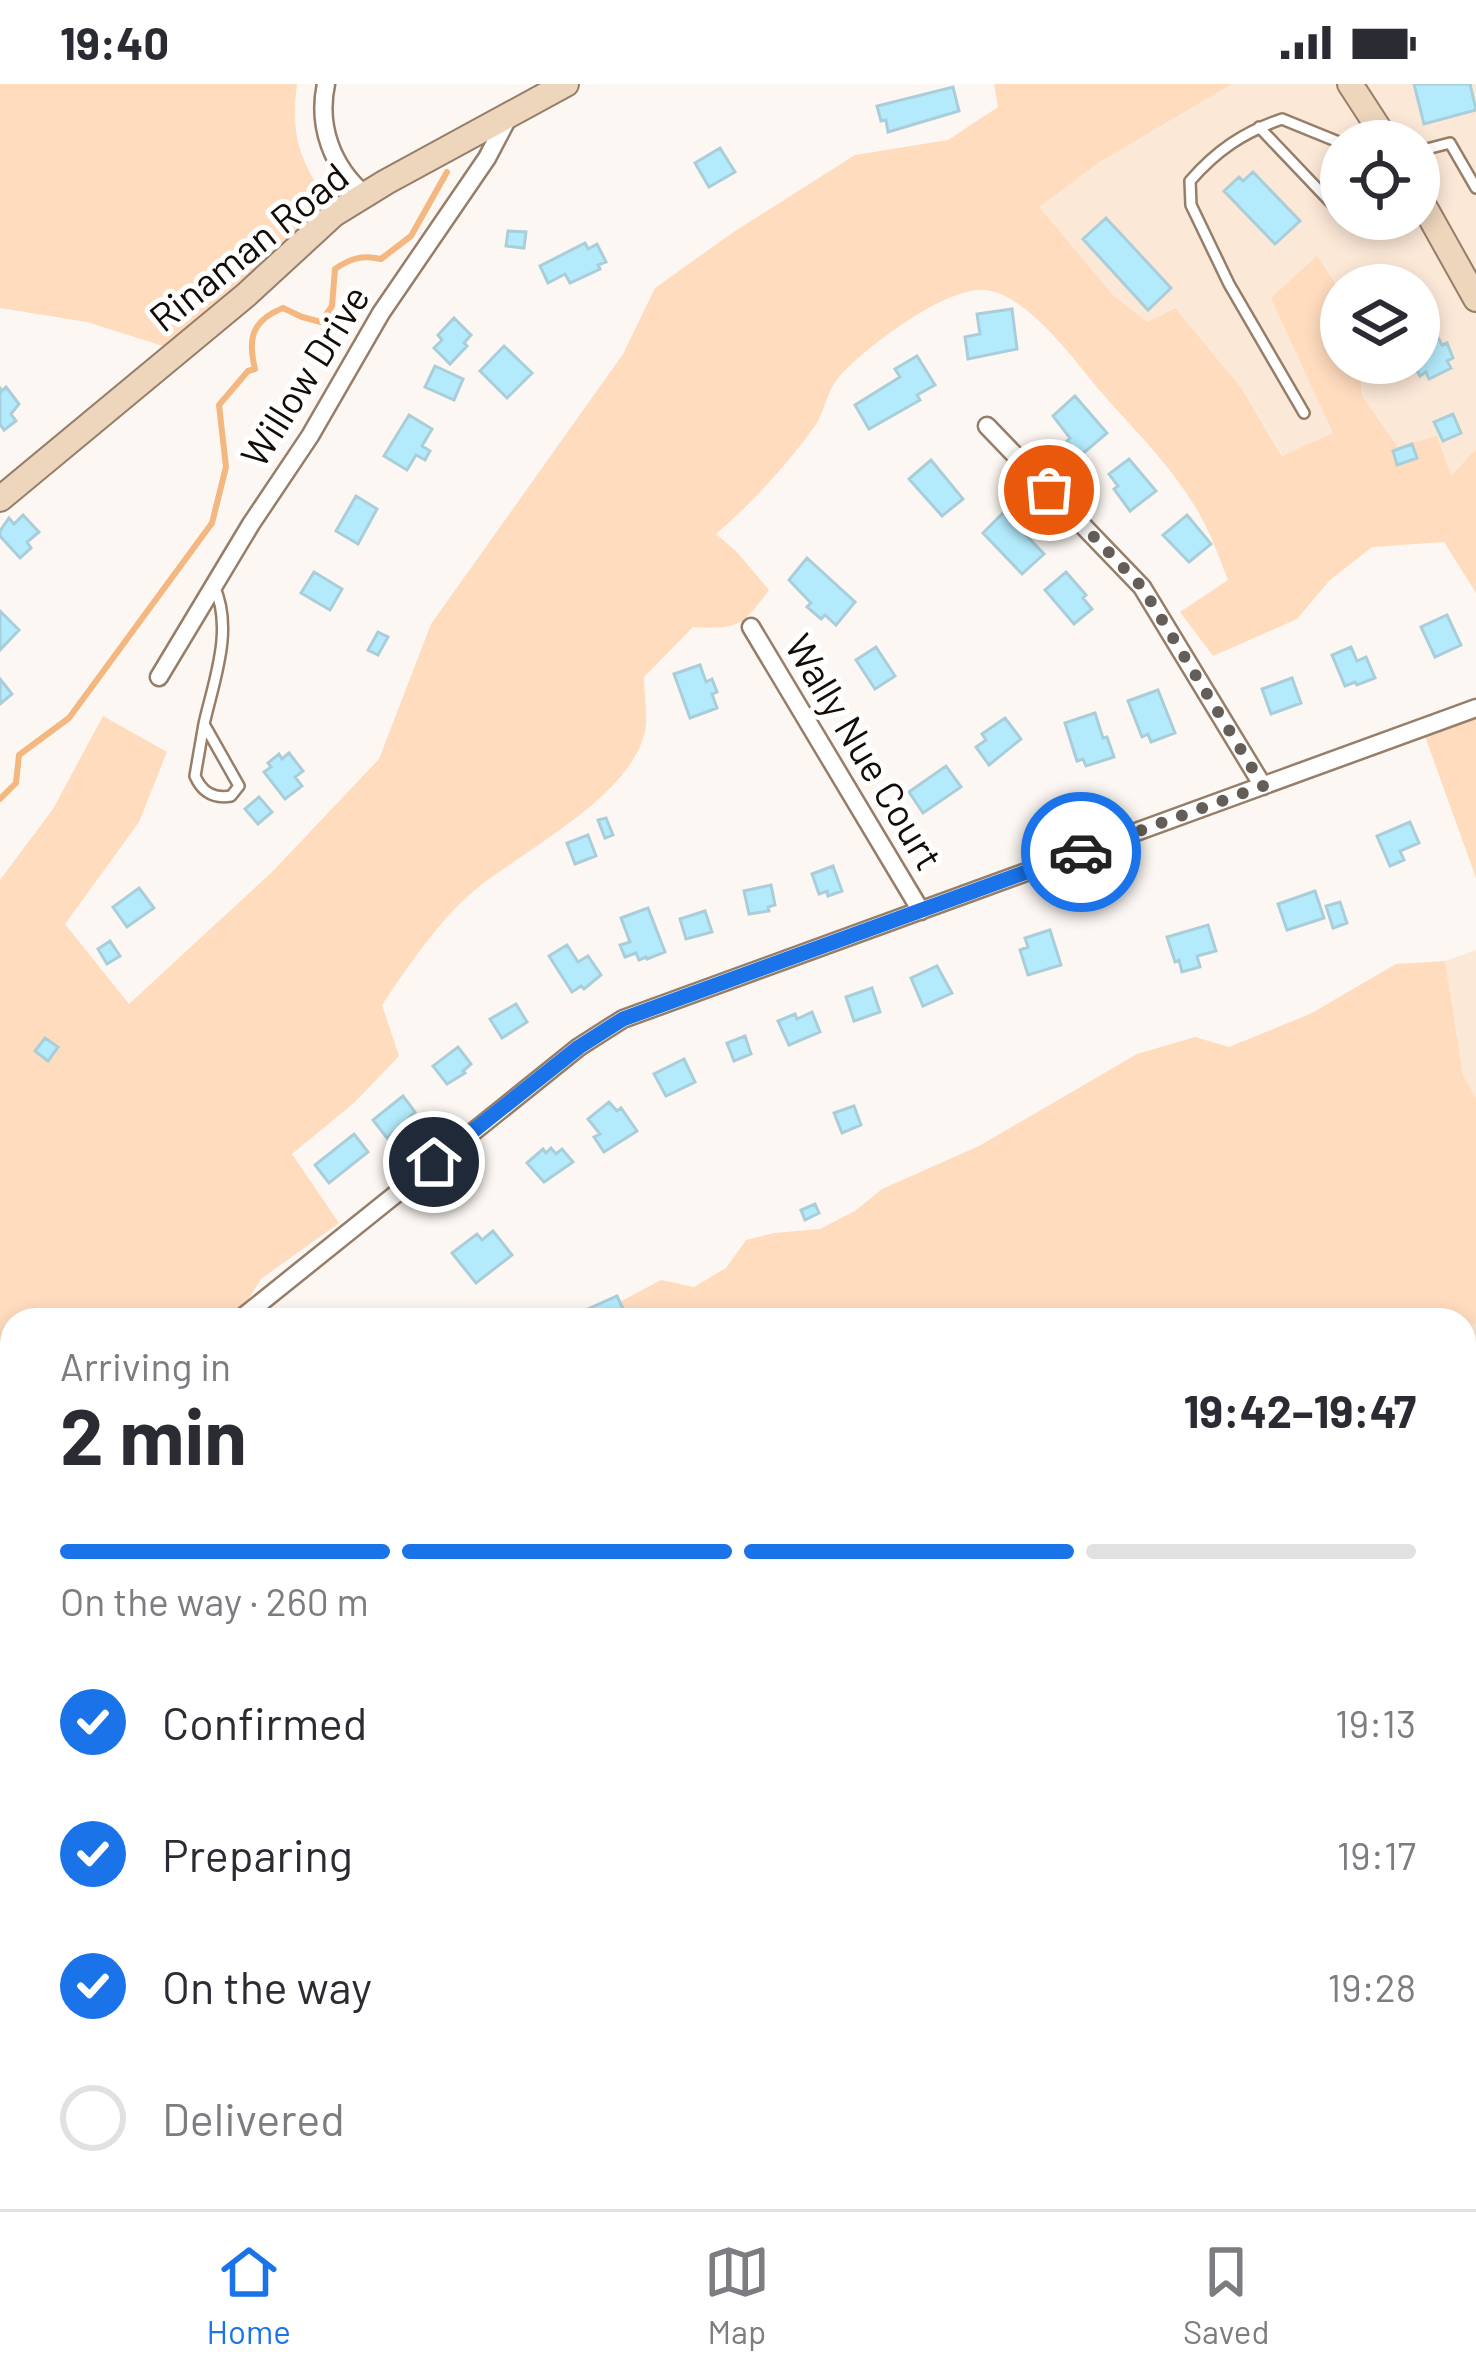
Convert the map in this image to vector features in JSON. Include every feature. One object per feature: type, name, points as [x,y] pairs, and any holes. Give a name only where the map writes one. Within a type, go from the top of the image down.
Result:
[{"type":"street","points":[[326,84],[323,116],[329,142],[349,181],[365,195]]},
{"type":"street","name":"Rinaman Road","points":[[0,499],[10,478],[246,295],[334,214],[566,84]]},
{"type":"street","points":[[1350,84],[1373,120]]},
{"type":"street","name":"Willow Drive","points":[[159,677],[381,313],[487,158],[511,113]]},
{"type":"street","points":[[1440,234],[1476,299]]},
{"type":"street","points":[[987,426],[1142,587],[1263,786]]},
{"type":"street","name":"Wally Nue Court","points":[[751,627],[920,911]]},
{"type":"street","points":[[251,1308],[600,1031],[623,1019],[1476,708]]},
{"type":"lane","points":[[1304,413],[1229,284],[1192,205],[1190,181],[1209,159],[1258,127],[1282,119],[1320,134]]},
{"type":"lane","points":[[1258,127],[1320,191]]},
{"type":"lane","points":[[1440,146],[1450,143],[1476,188]]},
{"type":"lane","points":[[204,724],[239,785],[231,796],[211,796],[195,776],[204,724],[223,632],[223,611],[214,586]]},
{"type":"shaded area","points":[[0,84],[297,84],[295,123],[301,153],[334,214],[179,351],[87,322],[0,308]]},
{"type":"shaded area","points":[[994,84],[1232,84],[1098,163],[1039,207],[1112,294],[1147,322],[1175,308],[1242,389],[1282,456],[1333,433],[1271,298],[1317,256],[1322,264],[1320,384],[1361,384],[1362,396],[1398,447],[1437,436],[1451,476],[1476,449],[1476,593],[1444,542],[1372,547],[1330,580],[1297,619],[1213,656],[1180,612],[1228,580],[1204,523],[1183,489],[1034,316],[986,290],[951,297],[886,335],[839,377],[804,441],[716,534],[769,590],[738,623],[693,627],[644,677],[646,724],[639,749],[623,773],[577,817],[462,901],[382,1005],[399,1056],[355,1102],[292,1154],[339,1223],[261,1279],[243,1308],[0,1308],[0,880],[53,809],[103,716],[167,752],[139,822],[65,924],[129,1004],[272,872],[379,759],[431,624],[623,354],[655,288],[855,155],[948,140],[998,107]]},
{"type":"shaded area","points":[[1232,84],[1476,84],[1476,449],[1451,477],[1398,447],[1362,396],[1361,384],[1440,384],[1440,264],[1321,264],[1316,257],[1320,384],[1328,384],[1333,433],[1283,456],[1242,389],[1174,308],[1147,322],[1112,294],[1038,207],[1098,163]]},
{"type":"shaded area","points":[[1476,708],[1476,878],[1422,728]]},
{"type":"shaded area","points":[[1476,950],[1476,1098],[1463,1075],[1445,961]]},
{"type":"shaded area","points":[[1445,961],[1463,1075],[1476,1098],[1476,1308],[608,1308],[661,1280],[694,1287],[726,1268],[746,1240],[820,1229],[855,1211],[882,1189],[979,1146],[1137,1054],[1195,1037],[1229,1047],[1310,1014],[1396,964]]},
{"type":"building","points":[[1414,84],[1470,84],[1476,110],[1423,120]]},
{"type":"building","points":[[953,87],[959,111],[888,132],[886,120],[881,121],[877,106]]},
{"type":"building","points":[[720,148],[735,172],[709,187],[695,163]]},
{"type":"building","points":[[1253,172],[1300,221],[1275,244],[1224,191]]},
{"type":"building","points":[[1106,218],[1171,288],[1148,310],[1083,239]]},
{"type":"building","points":[[508,231],[526,232],[524,248],[506,246]]},
{"type":"building","points":[[585,243],[588,249],[597,244],[606,262],[598,265],[600,269],[570,283],[565,274],[548,283],[540,266]]},
{"type":"building","points":[[1012,309],[1017,349],[968,359],[965,337],[980,334],[977,314]]},
{"type":"building","points":[[454,318],[471,335],[450,364],[434,348],[442,340],[438,335]]},
{"type":"building","points":[[1440,341],[1447,343],[1451,368],[1440,374]]},
{"type":"building","points":[[504,346],[532,373],[507,398],[480,371]]},
{"type":"building","points":[[917,356],[935,385],[917,395],[920,400],[869,429],[855,405],[900,377],[895,369]]},
{"type":"building","points":[[435,366],[463,379],[454,400],[425,387]]},
{"type":"building","points":[[6,387],[19,404],[11,414],[16,421],[4,430],[0,388]]},
{"type":"building","points":[[1075,396],[1107,433],[1080,456],[1053,416]]},
{"type":"building","points":[[1453,414],[1461,433],[1443,441],[1434,422]]},
{"type":"building","points":[[409,415],[432,429],[422,446],[430,451],[425,460],[416,455],[407,470],[384,456]]},
{"type":"building","points":[[1412,444],[1417,458],[1397,465],[1393,451]]},
{"type":"building","points":[[1129,459],[1156,491],[1130,511],[1109,474]]},
{"type":"building","points":[[931,460],[963,499],[942,516],[909,479]]},
{"type":"building","points":[[356,496],[377,509],[358,544],[336,531]]},
{"type":"building","points":[[1004,512],[1044,554],[1022,574],[983,533]]},
{"type":"building","points":[[23,515],[39,532],[27,542],[31,548],[20,558],[0,531],[9,518],[14,524]]},
{"type":"building","points":[[1187,515],[1211,544],[1189,562],[1163,535]]},
{"type":"building","points":[[807,558],[855,602],[836,625],[807,607],[811,603],[789,580]]},
{"type":"building","points":[[314,572],[342,589],[330,610],[301,593]]},
{"type":"building","points":[[1066,572],[1092,609],[1074,624],[1045,590]]},
{"type":"building","points":[[0,611],[19,630],[0,650]]},
{"type":"building","points":[[1447,615],[1461,645],[1435,657],[1421,627]]},
{"type":"building","points":[[378,632],[388,637],[378,655],[368,650]]},
{"type":"building","points":[[876,647],[895,676],[875,689],[856,660]]},
{"type":"building","points":[[1351,647],[1357,661],[1366,657],[1375,678],[1345,686],[1332,655]]},
{"type":"building","points":[[700,665],[706,682],[712,679],[717,708],[690,718],[674,674]]},
{"type":"building","points":[[1292,678],[1301,703],[1271,714],[1262,689]]},
{"type":"building","points":[[0,679],[12,694],[0,704]]},
{"type":"building","points":[[1158,690],[1175,733],[1151,742],[1148,734],[1142,737],[1128,701]]},
{"type":"building","points":[[1095,713],[1114,757],[1086,766],[1083,759],[1077,761],[1065,723]]},
{"type":"building","points":[[1005,718],[1021,739],[989,765],[976,747],[986,740],[982,734]]},
{"type":"building","points":[[289,753],[303,771],[295,777],[302,786],[285,799],[264,772],[279,754],[282,759]]},
{"type":"building","points":[[946,766],[961,787],[923,813],[909,792]]},
{"type":"building","points":[[259,797],[272,812],[258,824],[245,809]]},
{"type":"building","points":[[606,818],[613,835],[605,838],[598,820]]},
{"type":"building","points":[[1410,822],[1419,843],[1400,851],[1404,860],[1390,866],[1377,836]]},
{"type":"building","points":[[588,835],[596,856],[575,864],[567,843]]},
{"type":"building","points":[[833,866],[842,891],[819,894],[812,874]]},
{"type":"building","points":[[771,885],[775,905],[769,911],[749,914],[744,891]]},
{"type":"building","points":[[139,888],[154,908],[127,927],[113,907]]},
{"type":"building","points":[[1315,891],[1324,918],[1287,930],[1278,904]]},
{"type":"building","points":[[1340,902],[1347,923],[1333,928],[1326,906]]},
{"type":"building","points":[[648,908],[665,952],[639,960],[636,953],[625,957],[620,945],[630,942],[621,918]]},
{"type":"building","points":[[705,911],[712,932],[686,939],[680,919]]},
{"type":"building","points":[[1208,925],[1216,951],[1197,956],[1200,967],[1182,972],[1167,937]]},
{"type":"building","points":[[1050,930],[1061,965],[1028,975],[1020,950],[1028,947],[1025,938]]},
{"type":"building","points":[[110,941],[120,956],[107,964],[98,949]]},
{"type":"building","points":[[567,945],[578,962],[588,956],[601,975],[572,992],[549,956]]},
{"type":"building","points":[[937,966],[952,993],[923,1006],[911,978]]},
{"type":"building","points":[[872,988],[880,1012],[854,1021],[846,997]]},
{"type":"building","points":[[516,1004],[527,1022],[502,1038],[490,1019]]},
{"type":"building","points":[[812,1012],[820,1032],[789,1045],[778,1021]]},
{"type":"building","points":[[745,1036],[751,1054],[734,1061],[727,1043]]},
{"type":"building","points":[[45,1038],[58,1047],[48,1061],[35,1051]]},
{"type":"building","points":[[458,1047],[471,1064],[447,1084],[433,1066]]},
{"type":"building","points":[[684,1059],[695,1082],[666,1096],[654,1074]]},
{"type":"building","points":[[403,1096],[415,1112],[387,1138],[373,1120]]},
{"type":"building","points":[[609,1102],[617,1111],[621,1108],[637,1131],[604,1152],[594,1137],[600,1134],[588,1119]]},
{"type":"building","points":[[854,1106],[861,1125],[842,1133],[834,1113]]},
{"type":"building","points":[[354,1134],[368,1152],[329,1183],[315,1165]]},
{"type":"building","points":[[551,1148],[556,1154],[562,1149],[573,1162],[544,1182],[527,1163]]},
{"type":"building","points":[[815,1204],[819,1213],[805,1220],[801,1210]]},
{"type":"building","points":[[493,1231],[512,1255],[476,1283],[452,1253],[477,1234],[482,1240]]},
{"type":"building","points":[[617,1296],[623,1308],[590,1308]]},
{"type":"waterway","points":[[0,799],[16,783],[19,755],[69,718],[212,523],[226,467],[219,405],[255,369],[252,339],[259,324],[283,308],[321,322],[332,306],[335,269],[357,258],[381,259],[411,236],[447,172]]},
{"type":"way so far","points":[[1049,490],[1142,587],[1263,786],[1081,852]]},
{"type":"route","points":[[434,1162],[600,1031],[623,1019],[1081,852]]}]
